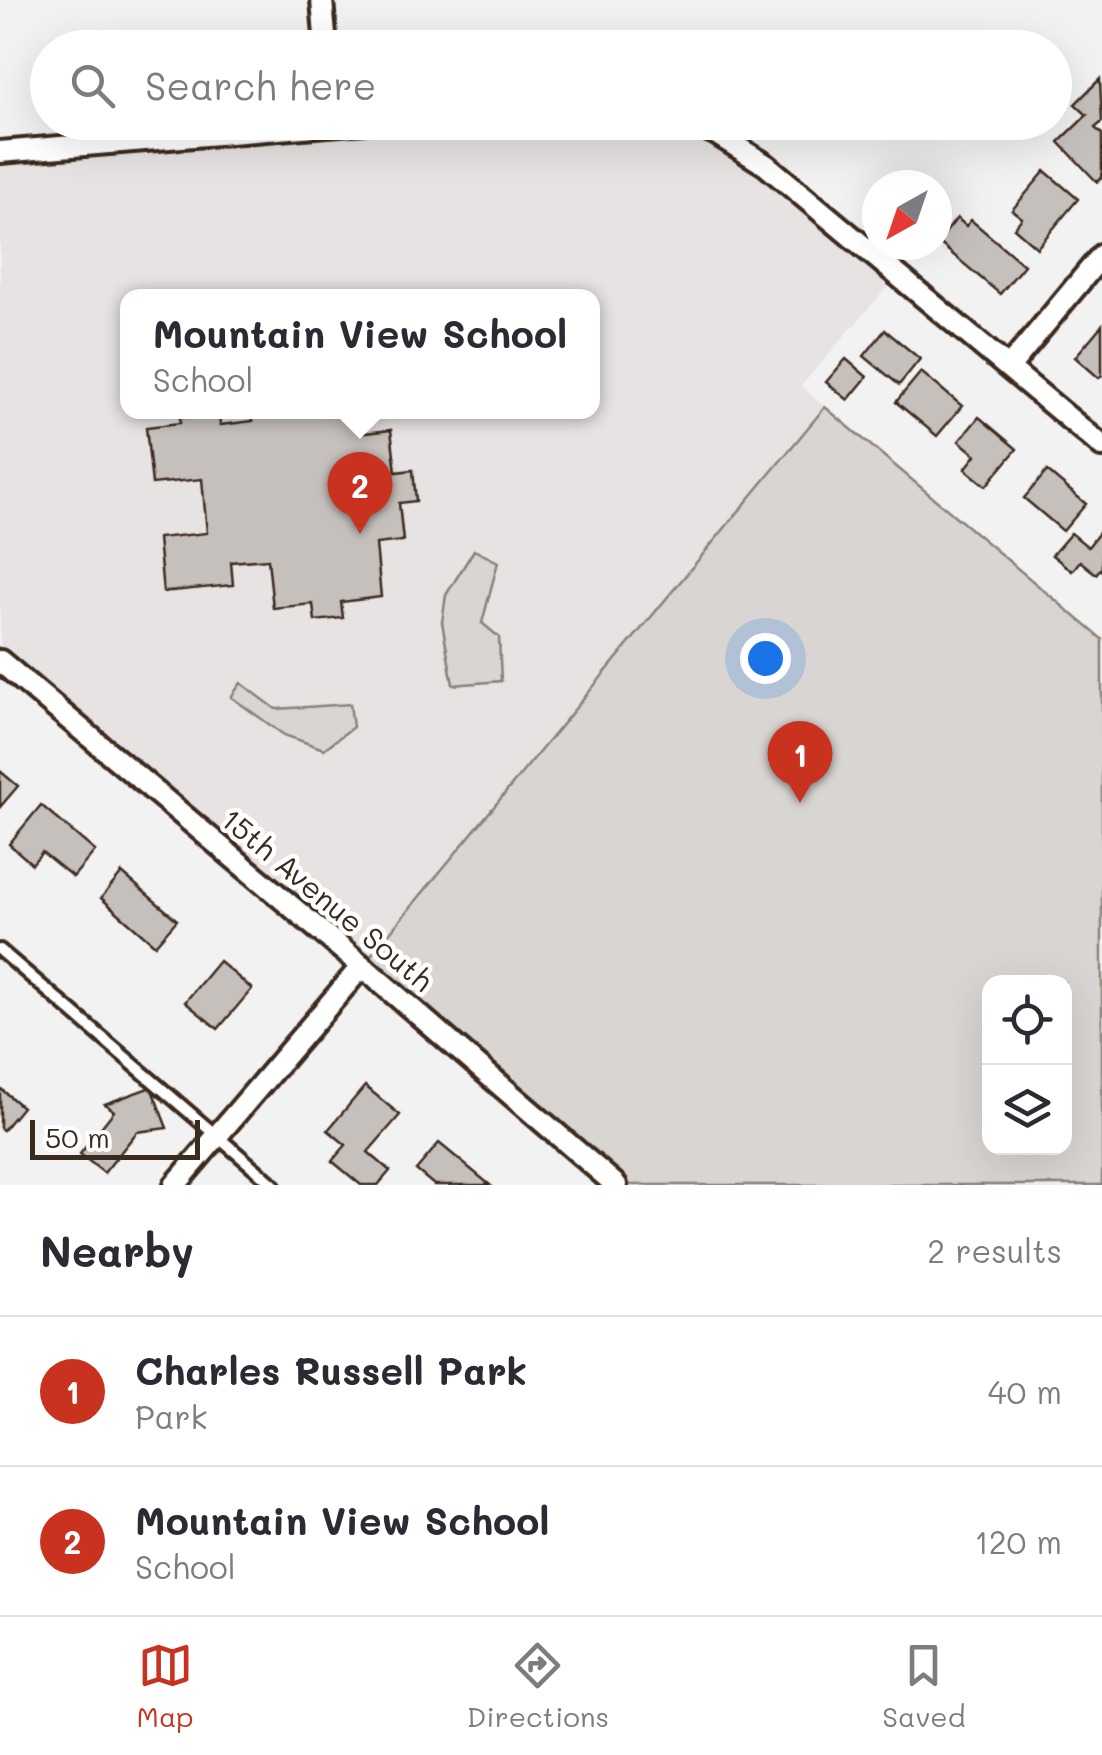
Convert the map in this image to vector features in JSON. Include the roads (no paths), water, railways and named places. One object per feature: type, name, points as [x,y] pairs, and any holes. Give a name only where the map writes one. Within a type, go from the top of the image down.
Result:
[{"type":"street","points":[[322,0],[324,30]]},
{"type":"street","points":[[0,152],[143,140]]},
{"type":"street","points":[[726,140],[766,165],[1102,446]]},
{"type":"street","points":[[1008,367],[1102,254]]},
{"type":"street","name":"15th Avenue South","points":[[0,661],[616,1185]]},
{"type":"street","points":[[175,1185],[362,966]]},
{"type":"lane","points":[[0,950],[274,1185]]},
{"type":"place","name":"Mountain View School","points":[[360,534]]},
{"type":"place","name":"Charles Russell Park","points":[[800,803]]}]
